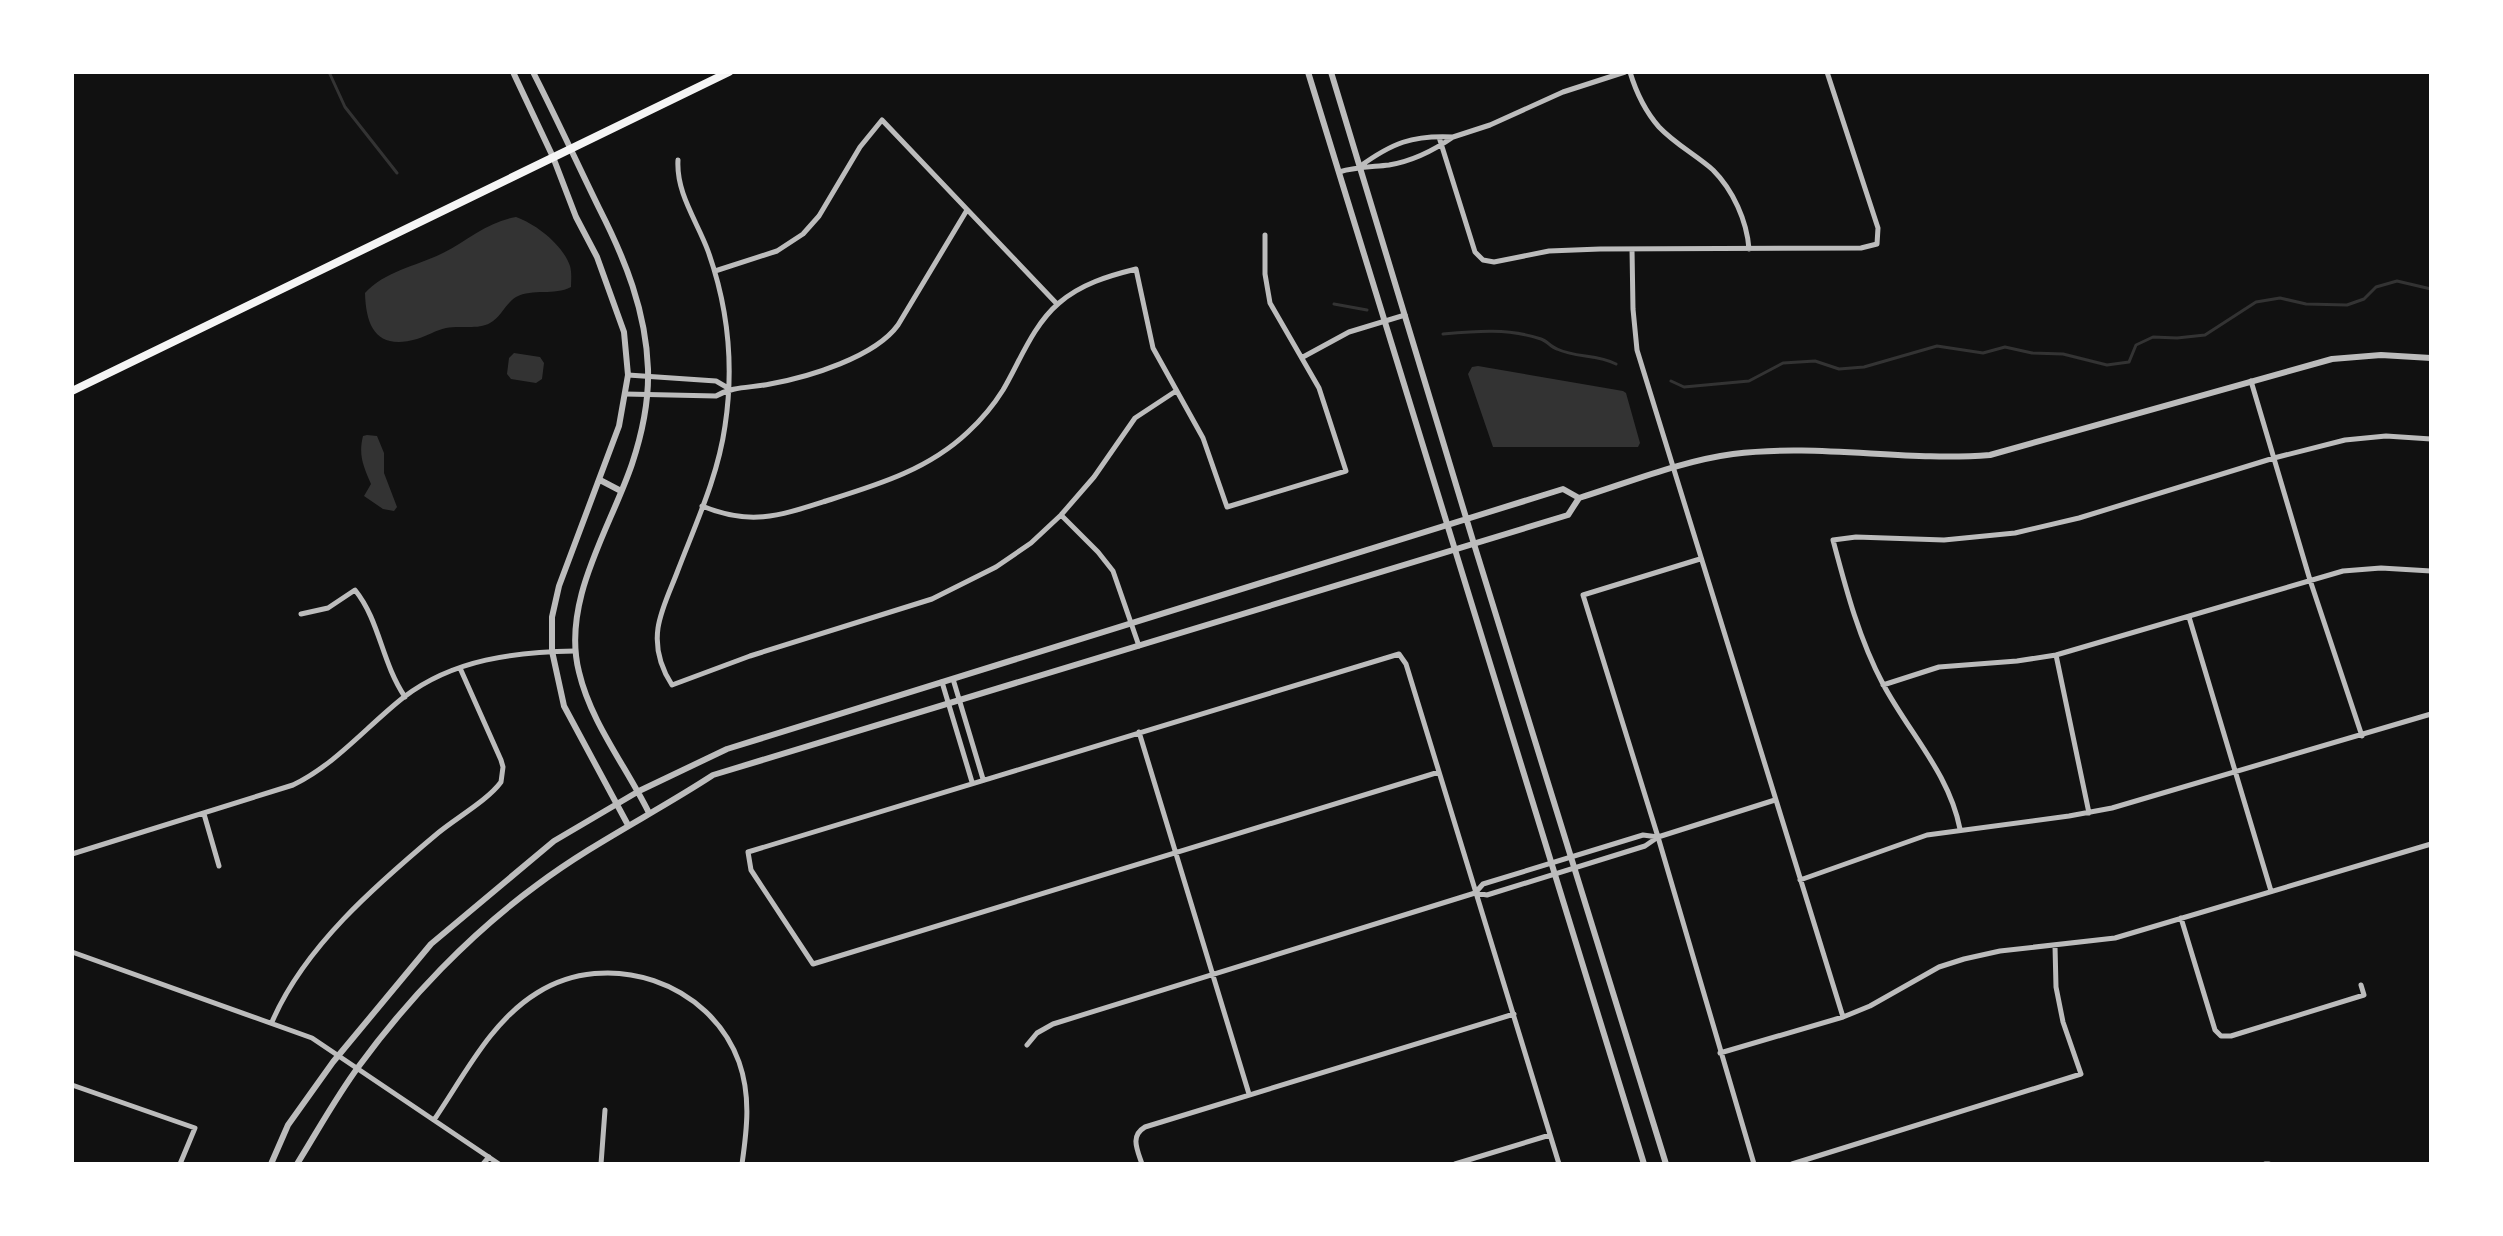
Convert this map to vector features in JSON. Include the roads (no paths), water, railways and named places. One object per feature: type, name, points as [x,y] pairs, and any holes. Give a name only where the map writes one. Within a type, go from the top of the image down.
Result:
[{"type":"main road","points":[[72,391],[729,72]]},
{"type":"street","points":[[513,72],[553,157],[576,217],[597,257],[624,332],[628,375],[619,426],[559,586],[552,617],[552,651],[564,706],[628,825]]},
{"type":"street","points":[[533,72],[612,232],[640,310],[648,378],[646,411],[632,464],[589,569],[576,629],[575,651],[583,689],[593,712],[649,813]]},
{"type":"street","points":[[1308,72],[1644,1164]]},
{"type":"street","points":[[1331,72],[1666,1164]]},
{"type":"street","points":[[1359,167],[1383,149],[1426,136],[1453,137],[1490,125],[1563,92],[1628,72],[1642,102],[1660,127],[1723,183],[1743,221],[1749,249]]},
{"type":"street","points":[[1439,137],[1475,252],[1483,260],[1494,262],[1549,251],[1861,248],[1877,244],[1878,228],[1827,72]]},
{"type":"street","points":[[715,271],[777,251],[803,234],[819,216],[860,147],[882,120],[1057,304]]},
{"type":"street","points":[[1339,172],[1390,165],[1431,153],[1453,137]]},
{"type":"street","points":[[678,160],[678,182],[715,271],[726,326],[729,388],[720,452],[658,628],[660,660],[672,685],[946,593],[1019,552],[1061,515],[1094,477],[1135,418],[1176,391]]},
{"type":"street","points":[[625,394],[716,396],[729,388],[777,383],[847,361],[881,343],[903,318],[967,210]]},
{"type":"street","points":[[702,506],[740,518],[774,517],[873,487],[921,465],[954,444],[987,412],[1038,326],[1057,304],[1091,283],[1136,269],[1153,348],[1203,438],[1227,507],[1346,471],[1323,400],[1303,357],[1283,329],[1270,303],[1265,274],[1265,235]]},
{"type":"street","points":[[1632,249],[1637,350],[1843,1017]]},
{"type":"street","points":[[1303,357],[1337,337],[1405,315]]},
{"type":"street","points":[[297,1164],[358,1068],[401,1013],[449,962],[536,886],[628,825],[713,775],[1568,515],[1579,498],[1672,468],[1734,454],[1776,452],[1956,458],[1990,455],[2332,359],[2381,355],[2431,358]]},
{"type":"street","points":[[628,375],[716,381],[729,388]]},
{"type":"street","points":[[2251,381],[2310,580],[2362,736]]},
{"type":"street","points":[[1960,829],[1955,803],[1946,783],[1883,685],[1864,642],[1833,540],[1856,537],[1944,540],[2015,533],[2079,518],[2274,458],[2363,437],[2431,439]]},
{"type":"street","points":[[600,480],[621,491]]},
{"type":"street","points":[[271,1164],[288,1125],[339,1055],[431,944],[554,841],[639,791],[727,749],[1563,489],[1579,498]]},
{"type":"street","points":[[1061,515],[1108,564],[1120,586],[1139,646]]},
{"type":"street","points":[[1700,559],[1583,595],[1754,1164]]},
{"type":"street","points":[[1883,685],[1939,667],[2056,655],[2356,569],[2431,571]]},
{"type":"street","points":[[301,614],[328,608],[355,590],[367,605],[387,666],[405,697]]},
{"type":"street","points":[[2189,617],[2271,891]]},
{"type":"street","points":[[72,854],[304,780],[405,697],[460,668],[502,656],[575,651]]},
{"type":"street","points":[[1439,772],[813,964],[751,870],[748,852],[1399,654],[1406,664],[1559,1164]]},
{"type":"street","points":[[2056,655],[2089,813]]},
{"type":"street","points":[[272,1022],[286,990],[328,937],[388,878],[501,782],[503,767],[460,668]]},
{"type":"street","points":[[953,679],[983,779]]},
{"type":"street","points":[[942,682],[972,782]]},
{"type":"street","points":[[1800,880],[1903,842],[1960,829],[2089,813],[2431,714]]},
{"type":"street","points":[[1139,732],[1249,1094]]},
{"type":"street","points":[[1027,1045],[1037,1033],[1053,1024],[1475,893],[1487,895],[1645,846],[1658,837],[1775,800]]},
{"type":"street","points":[[204,814],[219,866]]},
{"type":"street","points":[[1475,893],[1483,884],[1571,856],[1643,835],[1658,837]]},
{"type":"street","points":[[1720,1053],[1843,1017],[1870,1006],[1939,967],[2000,951],[2115,938],[2431,844]]},
{"type":"street","points":[[2181,918],[2215,1030],[2221,1036],[2231,1036],[2364,995],[2361,985]]},
{"type":"street","points":[[1792,1164],[2081,1074],[2063,1022],[2056,987],[2055,946]]},
{"type":"street","points":[[72,952],[312,1038],[499,1164]]},
{"type":"street","points":[[434,1120],[494,1032],[523,1003],[545,988],[569,978],[600,972],[628,973],[654,980],[686,996],[718,1025],[732,1046],[747,1095],[748,1117],[742,1164]]},
{"type":"street","points":[[1142,1164],[1136,1146],[1138,1132],[1249,1094],[1514,1014]]},
{"type":"street","points":[[72,1085],[195,1128],[180,1164]]},
{"type":"street","points":[[601,1164],[605,1110]]},
{"type":"street","points":[[1455,1164],[1550,1135]]},
{"type":"street","points":[[483,1164],[489,1157]]},
{"type":"waterway","points":[[329,72],[345,107],[397,173]]},
{"type":"waterway","points":[[1671,381],[1684,387],[1749,381],[1783,363],[1815,361],[1839,369],[1864,367],[1937,346],[1983,353],[2005,347],[2032,353],[2063,354],[2107,365],[2129,362],[2136,345],[2153,337],[2205,335],[2256,302],[2280,298],[2306,304],[2347,305],[2364,299],[2376,287],[2397,281],[2431,289]]},
{"type":"waterway","points":[[1334,304],[1367,310]]},
{"type":"waterway","points":[[1443,334],[1480,331],[1517,333],[1541,339],[1564,352],[1616,364]]}]
